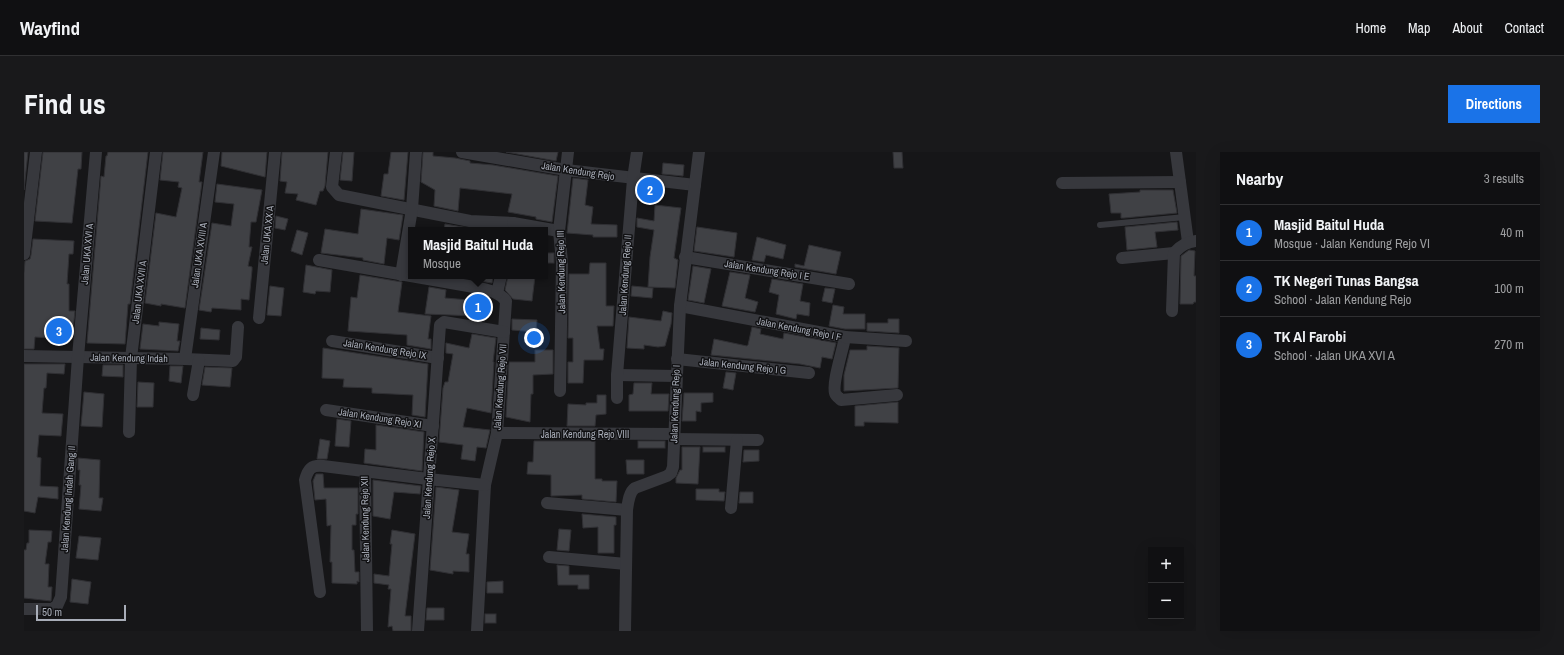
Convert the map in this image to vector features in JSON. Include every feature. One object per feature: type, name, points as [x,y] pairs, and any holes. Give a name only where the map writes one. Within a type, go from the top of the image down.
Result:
[{"type":"street","points":[[24,254],[36,152]]},
{"type":"street","name":"Jalan UKA XVI A","points":[[78,357],[96,152]]},
{"type":"street","name":"Jalan UKA XVII A","points":[[129,432],[131,358],[156,152]]},
{"type":"street","name":"Jalan UKA XVIII A","points":[[185,359],[214,152]]},
{"type":"street","name":"Jalan UKA XX A","points":[[259,318],[275,152]]},
{"type":"street","points":[[336,152],[332,187],[337,193],[470,221],[512,227]]},
{"type":"street","points":[[409,227],[412,209],[416,152]]},
{"type":"street","name":"Jalan Kendung Rejo","points":[[462,152],[566,170],[633,179],[695,185]]},
{"type":"street","name":"Jalan Kendung Rejo III","points":[[560,392],[562,262],[560,231],[568,152]]},
{"type":"street","name":"Jalan Kendung Rejo II","points":[[618,398],[617,375],[633,179],[637,152]]},
{"type":"street","name":"Jalan Kendung Rejo I","points":[[625,631],[627,510],[632,490],[667,476],[671,473],[673,466],[680,306],[698,152]]},
{"type":"street","points":[[1172,311],[1174,253],[1179,247],[1192,241],[1185,217],[1176,152]]},
{"type":"street","points":[[1062,182],[1180,182]]},
{"type":"street","points":[[548,230],[560,231]]},
{"type":"street","points":[[401,274],[408,233]]},
{"type":"street","points":[[1122,258],[1174,253]]},
{"type":"street","name":"Jalan Kendung Rejo I E","points":[[685,257],[850,284]]},
{"type":"street","points":[[319,260],[408,275]]},
{"type":"street","points":[[429,279],[474,287],[497,293],[500,279]]},
{"type":"street","name":"Jalan Kendung Rejo VII","points":[[477,631],[486,485],[497,433],[506,301],[503,296],[497,293]]},
{"type":"street","name":"Jalan Kendung Rejo I F","points":[[680,306],[846,337],[835,385],[835,394],[841,400],[897,395]]},
{"type":"street","name":"Jalan Kendung Rejo X","points":[[418,631],[440,324],[444,322],[504,332]]},
{"type":"street","name":"Jalan Kendung Indah","points":[[24,356],[234,360],[236,357],[238,327]]},
{"type":"street","points":[[846,337],[906,341]]},
{"type":"street","name":"Jalan Kendung Rejo IX","points":[[332,341],[438,358]]},
{"type":"street","name":"Jalan Kendung Indah Gang II","points":[[24,609],[52,609],[57,606],[61,597],[78,357]]},
{"type":"street","name":"Jalan Kendung Rejo I G","points":[[677,359],[809,373]]},
{"type":"street","points":[[193,395],[199,360]]},
{"type":"street","points":[[617,375],[676,376]]},
{"type":"street","name":"Jalan Kendung Rejo XI","points":[[326,410],[433,426]]},
{"type":"street","name":"Jalan Kendung Rejo VIII","points":[[497,433],[758,440]]},
{"type":"street","points":[[731,508],[737,440]]},
{"type":"street","points":[[320,592],[305,480],[307,472],[315,465],[364,471]]},
{"type":"street","name":"Jalan Kendung Rejo XII","points":[[367,631],[364,471],[428,480],[486,485]]},
{"type":"street","points":[[547,503],[627,510]]},
{"type":"street","points":[[550,557],[626,564]]},
{"type":"lane","points":[[1100,225],[1185,217]]},
{"type":"building","points":[[24,152],[28,152],[24,190]]},
{"type":"building","points":[[43,152],[82,152],[81,169],[78,169],[72,223],[35,221]]},
{"type":"building","points":[[108,152],[148,152],[130,304],[128,304],[125,344],[87,343],[101,176],[104,177],[106,156]]},
{"type":"building","points":[[163,152],[203,152],[199,182],[202,182],[185,308],[145,303],[156,213],[176,217],[182,188],[178,187],[179,182],[160,180]]},
{"type":"building","points":[[222,152],[267,152],[265,177],[221,166]]},
{"type":"building","points":[[282,152],[328,152],[325,186],[323,191],[320,191],[316,205],[296,200],[298,194],[285,193],[287,182],[280,181]]},
{"type":"building","points":[[343,152],[354,152],[352,181],[340,180]]},
{"type":"building","points":[[391,152],[408,152],[404,200],[381,196],[384,174],[388,174]]},
{"type":"building","points":[[423,152],[433,152],[433,156],[455,158],[470,161],[470,163],[493,165],[558,176],[552,222],[536,219],[536,217],[508,212],[512,194],[460,188],[458,211],[434,206],[435,190],[421,182]]},
{"type":"building","points":[[506,152],[558,152],[556,161]]},
{"type":"building","points":[[893,152],[902,152],[903,168],[894,168]]},
{"type":"building","points":[[663,163],[684,165],[683,176],[662,174]]},
{"type":"building","points":[[573,178],[588,180],[585,205],[593,207],[591,224],[617,225],[617,237],[593,237],[593,235],[567,233]]},
{"type":"building","points":[[217,184],[262,190],[256,222],[251,222],[249,247],[252,247],[248,266],[252,267],[252,270],[249,300],[241,299],[241,310],[212,308],[211,312],[199,310],[212,223],[231,226],[234,204],[215,202]]},
{"type":"building","points":[[641,186],[660,188],[659,197],[640,195]]},
{"type":"building","points":[[1140,190],[1173,190],[1177,213],[1121,218],[1121,213],[1111,213],[1109,194],[1140,192]]},
{"type":"building","points":[[655,205],[681,208],[674,258],[678,260],[675,288],[648,287],[654,230],[637,227],[637,218],[654,221]]},
{"type":"building","points":[[361,209],[403,215],[399,240],[387,238],[384,264],[363,260],[363,258],[321,253],[325,229],[358,234]]},
{"type":"building","points":[[276,216],[288,219],[285,230],[275,228]]},
{"type":"building","points":[[1177,222],[1178,230],[1155,232],[1157,247],[1127,250],[1125,227]]},
{"type":"building","points":[[445,224],[463,227],[444,227]]},
{"type":"building","points":[[697,227],[737,233],[734,257],[694,251]]},
{"type":"building","points":[[297,230],[308,233],[302,255],[291,251]]},
{"type":"building","points":[[757,237],[786,245],[783,259],[766,255],[764,262],[752,260]]},
{"type":"building","points":[[33,239],[74,241],[73,254],[69,254],[67,284],[69,284],[69,311],[75,311],[72,339],[35,337],[34,349],[24,349],[24,273],[25,261],[30,259]]},
{"type":"building","points":[[809,245],[841,252],[836,274],[795,267],[795,264],[804,266]]},
{"type":"building","points":[[1189,250],[1195,251],[1194,276],[1196,276],[1196,302],[1193,304],[1180,304],[1181,256]]},
{"type":"building","points":[[548,253],[554,253],[554,263],[548,263]]},
{"type":"building","points":[[590,263],[606,263],[606,306],[614,306],[613,326],[597,326],[600,349],[604,349],[603,360],[584,360],[583,383],[568,383],[568,362],[573,362],[573,338],[568,338],[569,274],[589,274]]},
{"type":"building","points":[[306,265],[332,270],[330,292],[316,291],[315,294],[303,292]]},
{"type":"building","points":[[693,266],[711,269],[704,303],[688,300]]},
{"type":"building","points":[[730,272],[750,275],[745,298],[758,302],[755,312],[722,306]]},
{"type":"building","points":[[360,275],[402,282],[398,312],[431,316],[428,339],[431,339],[431,349],[407,345],[407,335],[348,331],[351,297],[357,298]]},
{"type":"building","points":[[480,279],[493,279],[492,283],[480,281]]},
{"type":"building","points":[[507,279],[535,279],[532,301],[513,299],[505,290]]},
{"type":"building","points":[[772,279],[803,284],[800,301],[810,303],[809,316],[797,314],[796,319],[776,314],[779,295],[769,292]]},
{"type":"building","points":[[270,286],[284,288],[281,316],[267,315]]},
{"type":"building","points":[[632,286],[653,288],[652,298],[631,296]]},
{"type":"building","points":[[429,287],[446,290],[445,298],[469,300],[470,296],[477,295],[488,298],[485,321],[475,320],[476,316],[425,314]]},
{"type":"building","points":[[825,288],[835,289],[832,303],[822,301]]},
{"type":"building","points":[[833,305],[844,307],[843,314],[865,314],[865,329],[845,329],[829,326]]},
{"type":"building","points":[[663,311],[672,313],[671,324],[665,346],[658,347],[644,345],[644,349],[627,348],[629,317],[661,321]]},
{"type":"building","points":[[512,319],[537,320],[536,332],[512,330]]},
{"type":"building","points":[[888,319],[899,319],[899,333],[867,331],[867,323],[888,323]]},
{"type":"building","points":[[159,322],[179,324],[177,341],[180,341],[178,351],[140,349],[143,324],[159,326]]},
{"type":"building","points":[[752,327],[761,329],[760,334],[783,339],[784,333],[836,343],[832,359],[822,357],[820,368],[800,364],[711,355],[714,339],[747,346]]},
{"type":"building","points":[[201,328],[220,330],[219,340],[200,339]]},
{"type":"building","points":[[472,334],[496,338],[493,362],[491,413],[467,408],[463,427],[490,430],[486,448],[477,447],[475,461],[461,459],[463,445],[439,442],[443,388],[445,382],[448,382],[453,354],[446,353],[446,343],[469,348]]},
{"type":"building","points":[[867,346],[899,348],[898,388],[844,391],[844,375],[850,350],[867,350]]},
{"type":"building","points":[[323,348],[428,364],[425,417],[412,415],[413,395],[372,393],[372,388],[343,387],[344,379],[322,378]]},
{"type":"building","points":[[535,350],[553,350],[553,374],[533,375],[533,394],[531,394],[530,422],[506,417],[509,362],[535,362]]},
{"type":"building","points":[[24,364],[65,364],[64,374],[47,373],[42,413],[63,414],[61,436],[39,435],[37,457],[41,458],[40,486],[58,487],[58,499],[38,497],[35,513],[24,511]]},
{"type":"building","points":[[103,365],[123,365],[123,377],[102,376]]},
{"type":"building","points":[[170,366],[183,366],[181,383],[169,381]]},
{"type":"building","points":[[205,367],[232,368],[230,387],[202,385]]},
{"type":"building","points":[[726,372],[736,373],[733,390],[723,388]]},
{"type":"building","points":[[138,382],[154,383],[153,407],[137,407]]},
{"type":"building","points":[[634,383],[652,383],[651,394],[669,394],[668,411],[629,411],[629,395],[633,394]]},
{"type":"building","points":[[84,392],[104,394],[102,427],[81,426]]},
{"type":"building","points":[[684,393],[713,393],[713,402],[701,403],[701,412],[696,411],[696,421],[682,421]]},
{"type":"building","points":[[597,395],[606,395],[606,414],[596,415],[595,426],[567,426],[568,404],[586,405],[586,403],[597,403]]},
{"type":"building","points":[[898,402],[898,423],[864,422],[864,426],[855,426],[855,406]]},
{"type":"building","points":[[337,419],[351,421],[349,447],[335,446]]},
{"type":"building","points":[[376,425],[424,432],[422,471],[364,463],[365,449],[376,450]]},
{"type":"building","points":[[320,439],[330,441],[327,459],[317,459]]},
{"type":"building","points":[[534,441],[595,441],[595,479],[602,479],[602,481],[617,481],[616,502],[582,499],[582,495],[551,496],[551,475],[527,474],[528,462],[533,462]]},
{"type":"building","points":[[638,441],[665,441],[665,448],[638,448]]},
{"type":"building","points":[[682,447],[700,447],[698,484],[676,483],[676,478],[680,470],[682,470]]},
{"type":"building","points":[[703,447],[725,447],[725,452],[703,452]]},
{"type":"building","points":[[744,450],[759,450],[759,461],[743,462]]},
{"type":"building","points":[[78,458],[100,460],[99,498],[103,498],[101,511],[79,509],[81,485],[79,485],[80,470],[78,470]]},
{"type":"building","points":[[626,460],[644,460],[644,474],[627,474]]},
{"type":"building","points":[[316,474],[323,474],[324,488],[358,488],[358,514],[356,514],[356,525],[352,525],[352,550],[354,550],[355,572],[359,572],[359,582],[357,581],[357,584],[332,583],[332,562],[330,562],[331,525],[327,526],[326,499],[315,500],[313,481]]},
{"type":"building","points":[[373,480],[421,486],[420,494],[394,492],[390,519],[373,516]]},
{"type":"building","points":[[436,487],[459,490],[452,532],[469,534],[466,554],[469,554],[469,572],[453,571],[453,574],[430,570]]},
{"type":"building","points":[[696,489],[719,489],[719,492],[725,492],[724,501],[696,500]]},
{"type":"building","points":[[740,492],[753,492],[753,503],[739,503]]},
{"type":"building","points":[[582,514],[616,517],[616,525],[614,525],[614,553],[598,553],[598,527],[583,528]]},
{"type":"building","points":[[559,529],[571,530],[569,551],[557,550]]},
{"type":"building","points":[[29,530],[52,531],[51,542],[48,542],[45,564],[49,564],[48,587],[52,587],[51,601],[24,598],[24,550],[26,550],[27,543],[29,543]]},
{"type":"building","points":[[392,530],[415,534],[405,616],[411,616],[411,631],[393,631],[392,626],[388,627],[391,589],[388,589],[389,585],[374,583],[374,574],[389,576]]},
{"type":"building","points":[[79,536],[101,538],[98,560],[76,558]]},
{"type":"building","points":[[557,565],[569,566],[569,575],[589,575],[589,589],[578,589],[578,585],[558,585]]},
{"type":"building","points":[[72,579],[91,582],[88,604],[70,602]]},
{"type":"building","points":[[503,581],[503,593],[487,593],[487,582]]},
{"type":"building","points":[[427,608],[444,608],[444,620],[426,620]]},
{"type":"building","points":[[485,614],[496,614],[496,623],[485,623]]},
{"type":"place","name":"TK Negeri Tunas Bangsa","points":[[650,190]]},
{"type":"place","name":"Masjid Baitul Huda","points":[[478,307]]},
{"type":"place","name":"TK Al Farobi","points":[[59,331]]}]
